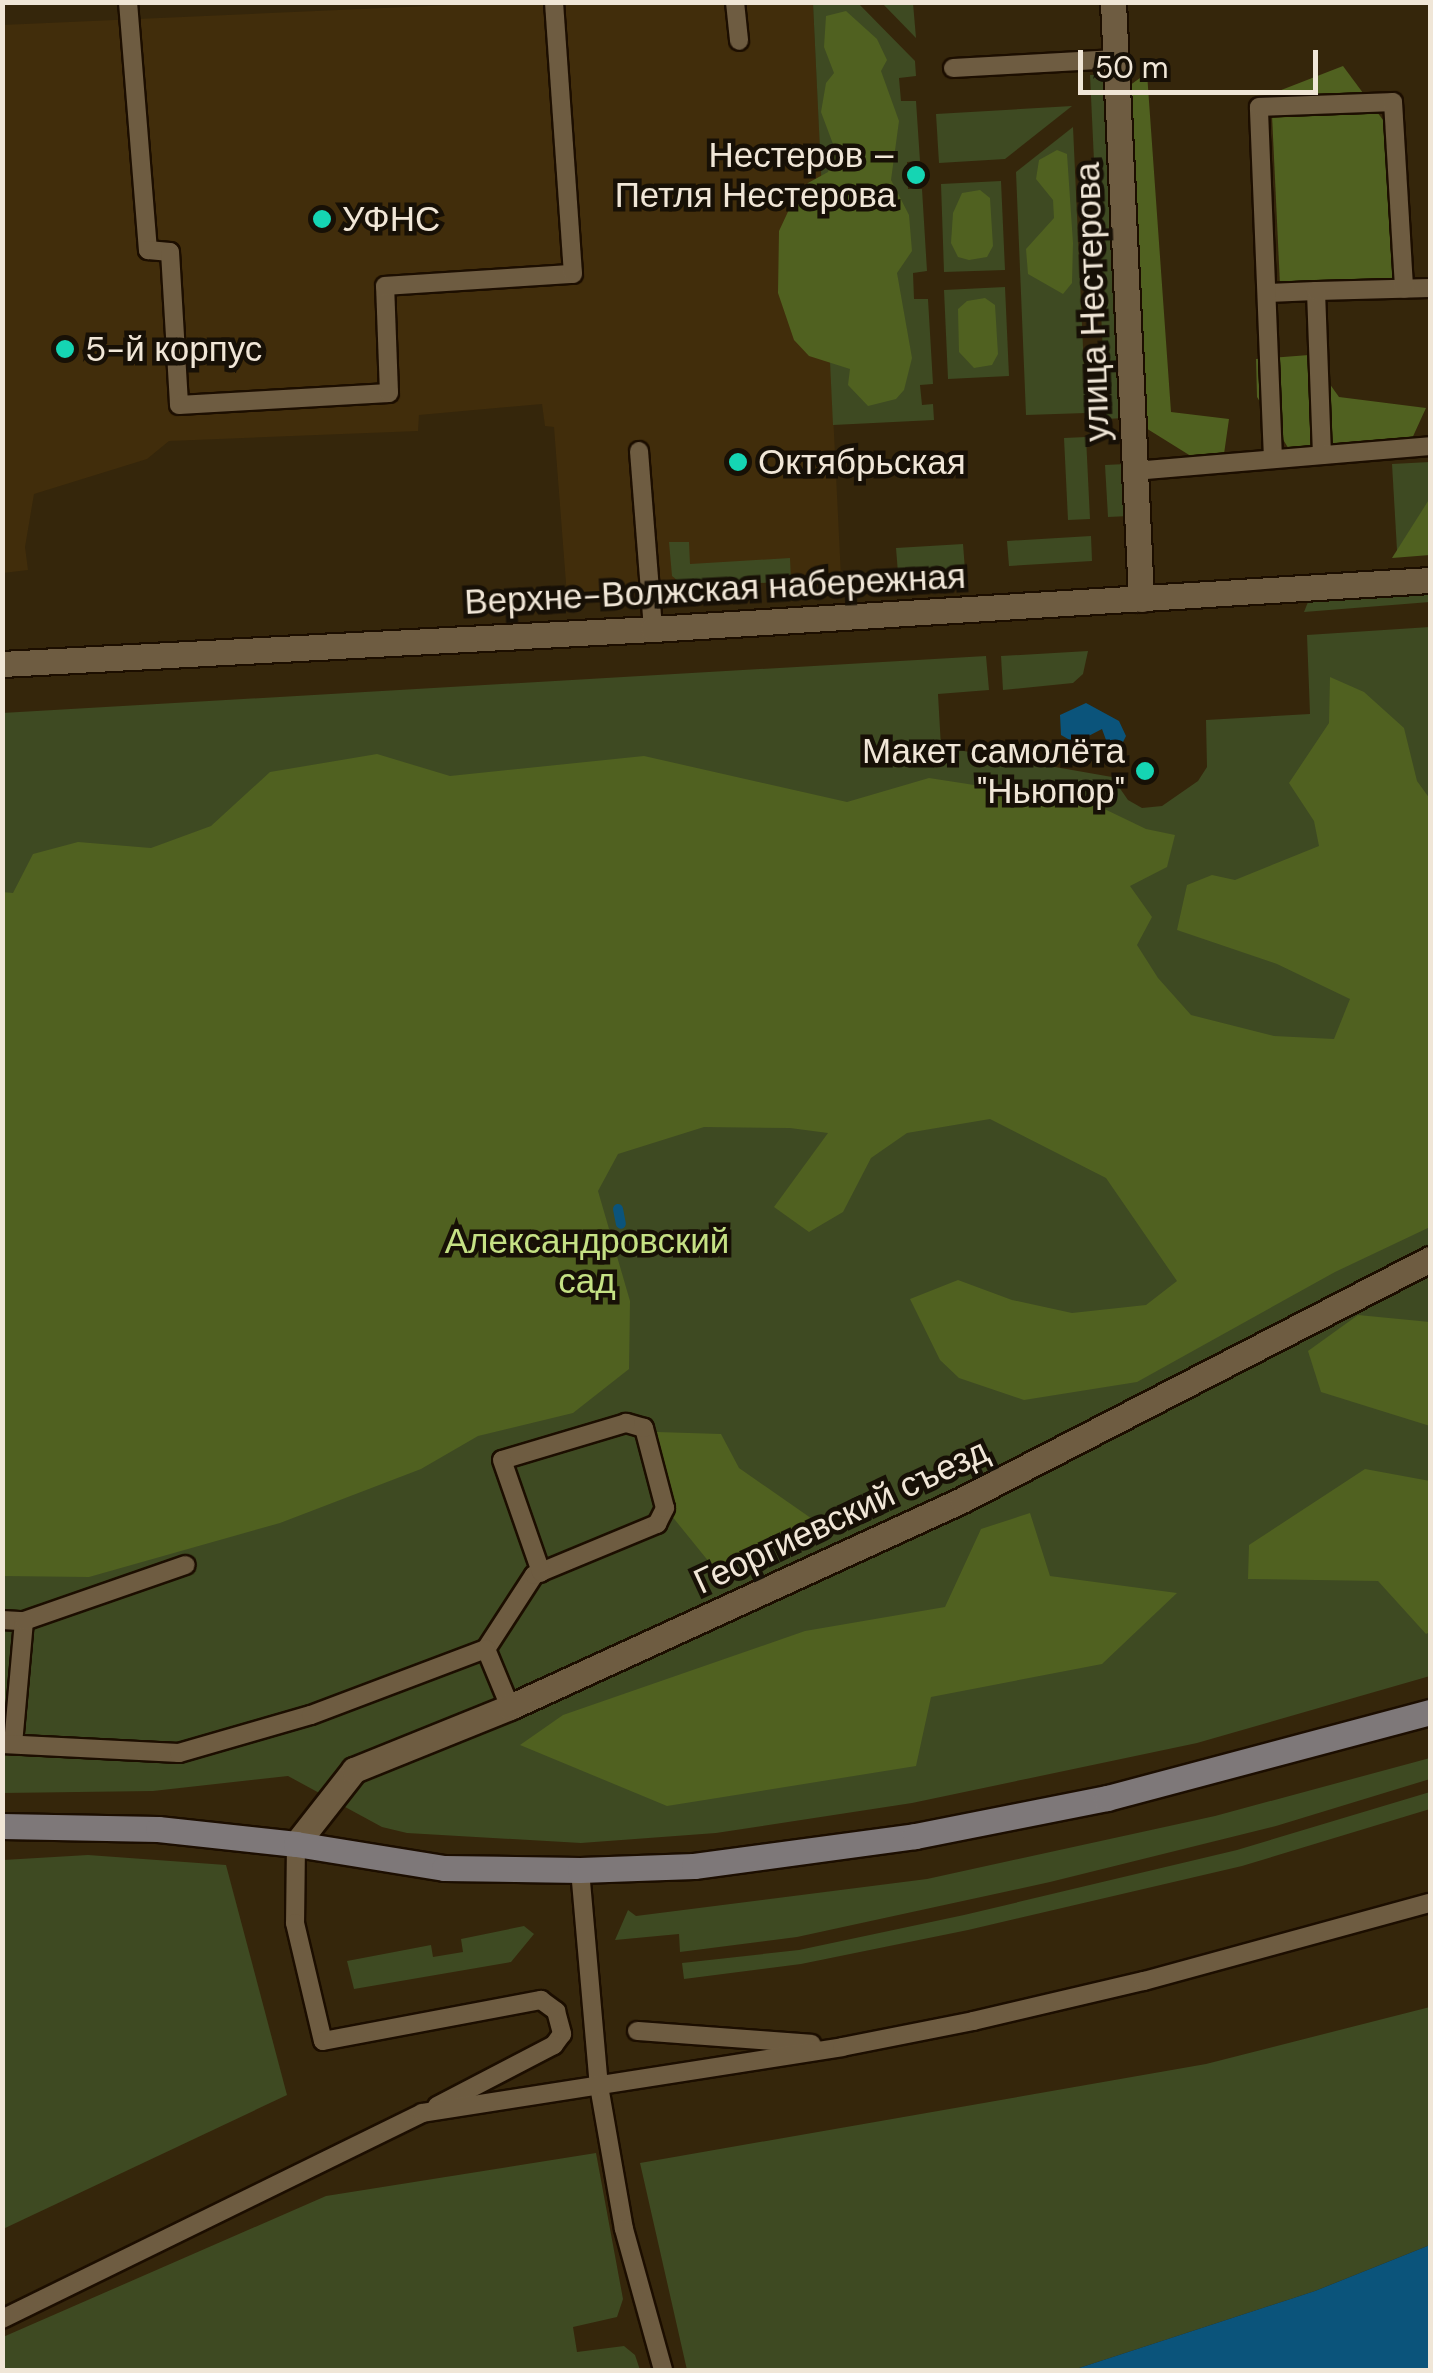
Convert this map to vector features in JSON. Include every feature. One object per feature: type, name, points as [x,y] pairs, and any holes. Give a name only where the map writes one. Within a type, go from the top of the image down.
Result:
[{"type":"main road","points":[[12,1827],[158,1829],[296,1844],[444,1868],[580,1870],[694,1866],[915,1836],[1106,1798],[1430,1712]]},
{"type":"street","name":"улица Нестерова","points":[[1113,2],[1141,599]]},
{"type":"street","name":"Верхне-Волжская набережная","points":[[2,664],[653,629],[1430,580]]},
{"type":"street","name":"Георгиевский съезд","points":[[296,1844],[354,1770],[510,1707],[1038,1463],[1430,1258]]},
{"type":"lane","points":[[128,2],[148,250],[170,252],[179,404],[389,393],[385,286],[573,274],[554,2]]},
{"type":"lane","points":[[735,2],[739,41]]},
{"type":"lane","points":[[953,68],[1116,59]]},
{"type":"lane","points":[[1274,459],[1259,107],[1393,102],[1404,288]]},
{"type":"lane","points":[[1268,292],[1430,288]]},
{"type":"lane","points":[[1316,291],[1322,456]]},
{"type":"lane","points":[[1134,471],[1430,446]]},
{"type":"lane","points":[[639,451],[653,629]]},
{"type":"lane","points":[[24,1621],[8,1744],[179,1753],[310,1715],[486,1648],[534,1575],[542,1572],[657,1524],[665,1508],[644,1428],[626,1423],[502,1460],[542,1572]]},
{"type":"lane","points":[[2,1620],[24,1621],[186,1565]]},
{"type":"lane","points":[[486,1648],[510,1707]]},
{"type":"lane","points":[[2,2319],[422,2113],[554,2044],[562,2034],[556,2010],[541,2000],[323,2040],[296,1923],[296,1844]]},
{"type":"lane","points":[[580,1870],[599,2086],[624,2230],[663,2370]]},
{"type":"lane","points":[[422,2113],[842,2047],[1144,1981],[1430,1903]]},
{"type":"lane","points":[[636,2031],[842,2047]]},
{"type":"shaded area","points":[[497,3],[813,3],[841,577],[567,596],[554,427],[545,426],[542,404],[419,415],[418,431],[169,441],[147,459],[34,494],[25,547],[28,570],[3,573],[2,25]]},
{"type":"green space","points":[[813,3],[858,3],[915,61],[916,76],[899,78],[901,101],[916,101],[920,161],[907,162],[908,189],[922,189],[927,271],[913,273],[914,299],[928,299],[933,384],[920,385],[922,405],[933,404],[934,420],[833,425]]},
{"type":"green space","points":[[882,3],[913,3],[916,38]]},
{"type":"green space","points":[[846,11],[877,39],[887,60],[881,71],[899,121],[891,180],[909,215],[912,251],[897,273],[912,358],[904,390],[896,399],[868,406],[848,385],[850,369],[809,356],[794,340],[778,293],[779,231],[793,201],[808,183],[828,172],[836,152],[821,112],[826,83],[834,73],[824,47],[826,16]]},
{"type":"green space","points":[[1343,66],[1386,124],[1394,279],[1280,285],[1271,94]]},
{"type":"green space","points":[[1147,73],[1171,412],[1229,419],[1224,454],[1194,458],[1141,425],[1126,88]]},
{"type":"green space","points":[[1090,75],[1109,75],[1124,418],[1106,419]]},
{"type":"green space","points":[[1072,106],[1005,159],[939,163],[936,114]]},
{"type":"green space","points":[[1073,127],[1086,413],[1026,415],[1016,172]]},
{"type":"green space","points":[[1057,150],[1067,154],[1073,243],[1072,283],[1063,294],[1028,274],[1026,249],[1054,218],[1053,200],[1036,179],[1039,160]]},
{"type":"green space","points":[[1001,181],[1005,270],[944,272],[941,184]]},
{"type":"green space","points":[[980,190],[990,198],[993,246],[987,257],[969,260],[958,257],[951,243],[953,213],[962,193]]},
{"type":"green space","points":[[1005,287],[1009,376],[948,379],[944,290]]},
{"type":"green space","points":[[985,298],[995,305],[998,354],[992,365],[974,368],[959,352],[958,309],[967,301]]},
{"type":"green space","points":[[1309,355],[1339,397],[1426,408],[1404,456],[1298,464],[1257,397],[1256,359]]},
{"type":"green space","points":[[1086,437],[1090,519],[1068,520],[1064,438]]},
{"type":"green space","points":[[1430,462],[1430,548],[1397,550],[1392,464]]},
{"type":"green space","points":[[1126,464],[1129,516],[1108,517],[1105,465]]},
{"type":"green space","points":[[1430,498],[1430,555],[1392,558]]},
{"type":"green space","points":[[1091,536],[1092,561],[1009,566],[1007,541]]},
{"type":"green space","points":[[669,542],[689,542],[690,564],[790,558],[791,581],[687,588],[672,576]]},
{"type":"green space","points":[[963,544],[965,570],[898,573],[896,548]]},
{"type":"green space","points":[[1430,593],[1430,602],[1304,612],[1308,602]]},
{"type":"green space","name":"Александровский сад","points":[[1430,627],[1430,1676],[1197,1743],[912,1803],[716,1833],[581,1843],[407,1833],[382,1827],[288,1776],[153,1791],[3,1793],[2,713],[986,656],[989,690],[938,694],[941,747],[1112,777],[1128,800],[1142,808],[1162,806],[1198,781],[1207,767],[1206,720],[1310,714],[1307,635]]},
{"type":"green space","points":[[1088,651],[1083,674],[1073,683],[1003,690],[1001,656]]},
{"type":"green space","points":[[1330,677],[1364,692],[1404,728],[1417,781],[1430,799],[1430,1227],[1335,1272],[1137,1382],[1024,1400],[959,1378],[940,1360],[910,1299],[958,1280],[1012,1300],[1072,1313],[1146,1305],[1177,1281],[1106,1178],[990,1119],[907,1133],[871,1158],[843,1212],[809,1232],[774,1207],[828,1133],[790,1128],[704,1127],[618,1154],[598,1191],[630,1301],[629,1369],[573,1413],[478,1436],[421,1469],[280,1523],[89,1577],[3,1576],[2,892],[13,893],[33,854],[78,842],[151,848],[211,826],[270,772],[377,754],[450,776],[644,756],[847,802],[929,778],[1092,803],[1146,829],[1175,835],[1167,867],[1130,886],[1152,917],[1137,945],[1158,978],[1191,1015],[1274,1036],[1334,1039],[1350,999],[1277,964],[1177,930],[1187,885],[1212,875],[1235,880],[1319,846],[1314,821],[1289,783],[1329,723]]},
{"type":"green space","points":[[1358,1315],[1430,1322],[1430,1426],[1321,1392],[1308,1351]]},
{"type":"green space","points":[[657,1432],[721,1434],[739,1468],[818,1523],[718,1573],[671,1515]]},
{"type":"green space","points":[[1365,1469],[1430,1481],[1430,1632],[1426,1634],[1378,1581],[1248,1579],[1249,1545]]},
{"type":"green space","points":[[1030,1513],[1050,1576],[1177,1593],[1102,1664],[931,1697],[916,1766],[667,1806],[520,1745],[563,1715],[805,1631],[945,1607],[981,1529]]},
{"type":"green space","points":[[1430,1758],[1430,1779],[1276,1826],[1050,1882],[797,1937],[680,1952],[679,1934],[615,1940],[628,1910],[636,1916],[927,1879],[1215,1816]]},
{"type":"green space","points":[[1430,1792],[1430,1809],[1242,1866],[968,1930],[801,1964],[684,1979],[682,1963],[799,1950],[964,1915],[1237,1850]]},
{"type":"green space","points":[[88,1855],[226,1865],[287,2095],[3,2229],[3,1860]]},
{"type":"green space","points":[[524,1926],[534,1934],[511,1962],[354,1989],[347,1961],[431,1945],[433,1957],[463,1952],[461,1939]]},
{"type":"green space","points":[[1430,2007],[1430,2245],[1315,2291],[1073,2370],[687,2370],[640,2163],[1206,2064]]},
{"type":"green space","points":[[596,2153],[623,2299],[617,2317],[573,2327],[577,2352],[624,2346],[635,2355],[640,2370],[3,2370],[3,2337],[326,2196]]},
{"type":"water","points":[[1086,703],[1119,721],[1126,736],[1122,744],[1106,740],[1102,729],[1075,743],[1061,735],[1060,715]]},
{"type":"water","points":[[1430,2245],[1430,2370],[1073,2370],[1315,2291]]},
{"type":"waterway","points":[[618,1209],[621,1224]]},
{"type":"place","name":"Нестеров – Петля Нестерова","points":[[916,175]]},
{"type":"place","name":"УФНС","points":[[322,219]]},
{"type":"place","name":"5-й корпус","points":[[65,349]]},
{"type":"place","name":"Октябрьская","points":[[738,462]]},
{"type":"place","name":"Макет самолёта \"Ньюпор\"","points":[[1145,771]]}]
